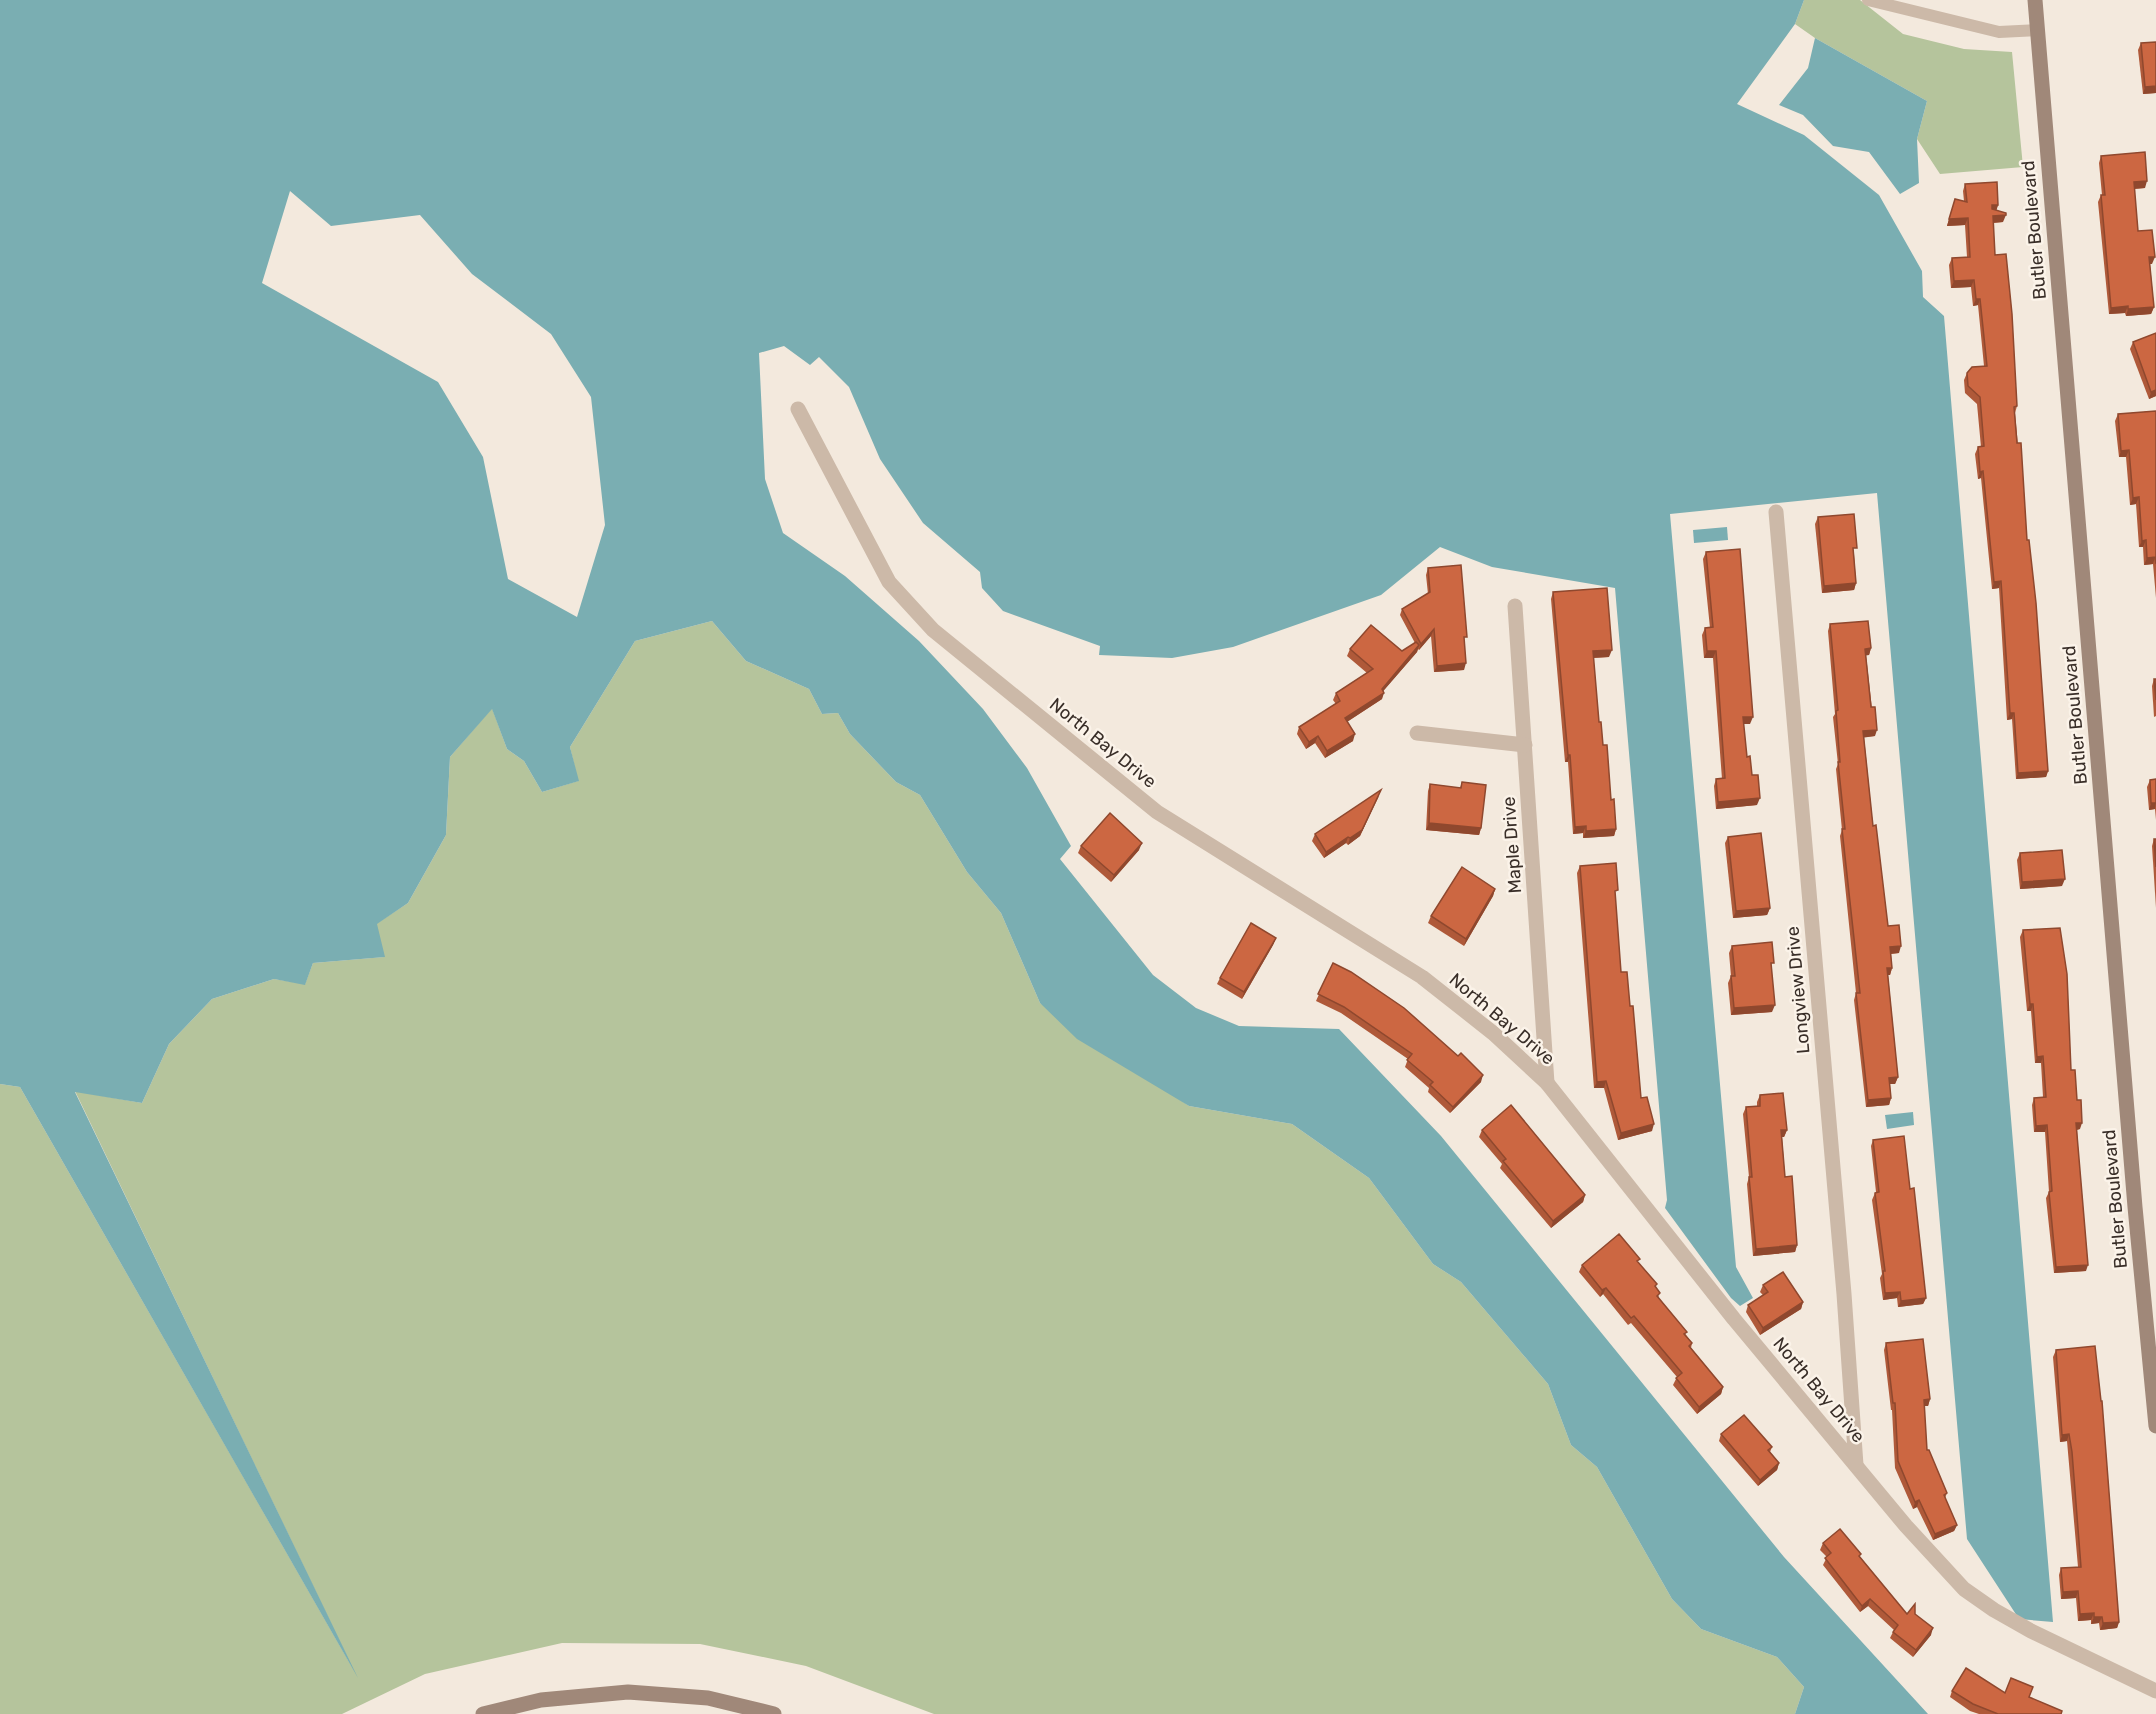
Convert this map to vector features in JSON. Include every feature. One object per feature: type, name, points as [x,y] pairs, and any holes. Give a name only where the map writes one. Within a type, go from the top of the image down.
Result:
[{"type":"street","name":"Butler Boulevard","points":[[2035,0],[2134,1195],[2156,1426]]},
{"type":"street","name":"North Bay Drive","points":[[798,409],[889,582],[933,630],[1157,812],[1422,977],[1492,1033],[1547,1083],[1734,1318],[1906,1526],[1972,1594],[1994,1610],[2031,1631],[2156,1691]]},
{"type":"street","name":"Longview Drive","points":[[1776,512],[1844,1294],[1856,1465]]},
{"type":"street","name":"Maple Drive","points":[[1515,606],[1547,1083]]},
{"type":"street","points":[[1417,733],[1525,745]]},
{"type":"street","points":[[483,1714],[541,1700],[628,1692],[708,1698],[774,1714]]},
{"type":"lane","points":[[1868,0],[1999,32],[2037,30]]},
{"type":"green space","points":[[1804,0],[1860,0],[1903,34],[1964,49],[2012,52],[2023,167],[1940,174],[1917,139],[1927,101],[1815,38],[1795,24]]},
{"type":"green space","points":[[712,621],[746,661],[809,689],[822,714],[838,713],[850,734],[896,782],[920,795],[967,872],[1001,913],[1040,1003],[1189,1106],[1292,1124],[1369,1178],[1433,1264],[1461,1282],[1548,1384],[1571,1445],[1597,1467],[1672,1599],[1701,1629],[1777,1657],[1804,1687],[1795,1714],[934,1714],[806,1666],[700,1644],[562,1643],[425,1674],[342,1714],[0,1714],[0,1084],[20,1087],[352,1667],[75,1091],[142,1103],[169,1044],[212,999],[274,979],[305,984],[313,963],[384,957],[376,924],[408,903],[446,835],[450,757],[492,708],[507,749],[524,761],[542,792],[578,781],[570,747],[635,641]]},
{"type":"water","points":[[0,0],[1804,0],[1795,24],[1737,104],[1804,135],[1879,195],[1922,271],[1923,297],[1944,316],[2053,1622],[2019,1619],[1967,1539],[1877,493],[1670,514],[1736,1267],[1753,1298],[1740,1306],[1731,1298],[1665,1208],[1667,1200],[1615,588],[1492,567],[1440,547],[1381,595],[1233,647],[1172,658],[1099,655],[1100,646],[1003,611],[982,588],[980,572],[923,523],[880,459],[849,387],[819,357],[810,365],[784,346],[759,353],[765,479],[783,533],[845,576],[919,641],[983,709],[1027,768],[1071,846],[1060,859],[1153,975],[1196,1008],[1239,1026],[1339,1029],[1441,1136],[1784,1557],[1928,1714],[1795,1714],[1804,1687],[1777,1657],[1701,1629],[1672,1599],[1597,1467],[1571,1445],[1548,1384],[1461,1282],[1433,1264],[1369,1178],[1292,1124],[1189,1106],[1077,1039],[1040,1003],[1001,913],[967,872],[920,795],[896,782],[850,734],[838,713],[822,714],[809,689],[746,661],[712,621],[635,641],[570,747],[579,781],[542,792],[524,761],[507,749],[492,709],[450,757],[446,835],[408,903],[377,924],[385,957],[313,963],[305,985],[274,979],[212,999],[169,1044],[142,1103],[75,1092],[358,1678],[20,1087],[0,1084]],"holes":[[[290,191],[331,226],[420,215],[472,274],[551,334],[591,397],[605,525],[577,617],[508,579],[483,457],[438,382],[262,283]]]},
{"type":"water","points":[[1815,38],[1927,101],[1917,139],[1919,183],[1900,194],[1869,152],[1833,146],[1803,115],[1779,105],[1808,68]]},
{"type":"water","points":[[1727,527],[1728,540],[1694,543],[1693,530]]},
{"type":"water","points":[[1913,1112],[1914,1125],[1887,1129],[1885,1115]]},
{"type":"building","points":[[2156,42],[2156,86],[2145,87],[2141,43]]},
{"type":"building","points":[[2145,152],[2147,181],[2134,182],[2138,231],[2152,230],[2155,257],[2149,257],[2154,307],[2111,308],[2101,195],[2105,195],[2101,156]]},
{"type":"building","points":[[1997,182],[1998,205],[1992,205],[1992,209],[2006,213],[2006,215],[1993,216],[1995,255],[2006,254],[2017,406],[2014,407],[2017,443],[2021,443],[2027,540],[2029,540],[2036,603],[2048,771],[2018,773],[2014,713],[2010,713],[2001,581],[1994,582],[1983,471],[1980,472],[1978,447],[1984,446],[1980,397],[1968,386],[1967,373],[1972,367],[1987,366],[1980,299],[1976,299],[1974,280],[1954,281],[1952,258],[1970,257],[1968,218],[1949,219],[1955,199],[1967,202],[1965,184]]},
{"type":"building","points":[[2156,333],[2156,390],[2151,392],[2133,342]]},
{"type":"building","points":[[2156,411],[2156,564],[2155,557],[2147,558],[2146,540],[2142,541],[2139,497],[2133,498],[2129,450],[2121,451],[2118,414]]},
{"type":"building","points":[[1854,514],[1857,548],[1853,548],[1856,583],[1824,586],[1818,517]]},
{"type":"building","points":[[1740,549],[1753,717],[1743,717],[1747,757],[1750,756],[1752,775],[1758,775],[1760,798],[1718,802],[1716,779],[1725,778],[1716,651],[1707,651],[1705,628],[1713,627],[1706,552]]},
{"type":"building","points":[[1461,565],[1467,637],[1464,637],[1466,663],[1437,666],[1434,629],[1421,644],[1402,609],[1430,592],[1428,568]]},
{"type":"building","points":[[1607,588],[1612,650],[1593,651],[1599,722],[1601,722],[1603,745],[1607,745],[1611,800],[1614,799],[1616,829],[1586,831],[1586,826],[1575,827],[1553,592]]},
{"type":"building","points":[[1868,621],[1871,648],[1865,649],[1871,707],[1875,707],[1877,730],[1863,731],[1873,826],[1876,825],[1888,926],[1899,925],[1901,946],[1890,947],[1892,968],[1887,968],[1898,1077],[1889,1078],[1891,1098],[1868,1100],[1856,993],[1860,993],[1842,829],[1845,829],[1838,762],[1840,762],[1836,711],[1838,710],[1830,624]]},
{"type":"building","points":[[1371,625],[1402,651],[1416,642],[1419,645],[1382,689],[1384,693],[1345,718],[1355,734],[1327,751],[1318,736],[1309,742],[1299,727],[1340,701],[1336,693],[1373,669],[1350,649]]},
{"type":"building","points":[[2156,779],[2156,803],[2151,803],[2150,780]]},
{"type":"building","points":[[1462,782],[1486,785],[1481,828],[1429,823],[1430,784],[1461,788]]},
{"type":"building","points":[[1381,790],[1362,830],[1326,852],[1315,834]]},
{"type":"building","points":[[1110,813],[1142,843],[1114,875],[1081,846]]},
{"type":"building","points":[[1761,833],[1770,908],[1736,911],[1728,837]]},
{"type":"building","points":[[2154,839],[2156,839],[2156,867]]},
{"type":"building","points":[[2062,850],[2065,879],[2022,882],[2020,853]]},
{"type":"building","points":[[1616,863],[1618,890],[1615,891],[1621,972],[1627,972],[1630,1006],[1633,1006],[1641,1098],[1647,1097],[1654,1124],[1621,1133],[1606,1081],[1597,1082],[1580,866]]},
{"type":"building","points":[[1462,867],[1495,889],[1466,939],[1431,916]]},
{"type":"building","points":[[1251,923],[1276,938],[1244,992],[1220,978]]},
{"type":"building","points":[[2060,928],[2067,974],[2071,1070],[2075,1070],[2077,1100],[2081,1100],[2082,1123],[2076,1123],[2088,1265],[2056,1267],[2049,1192],[2052,1191],[2047,1125],[2036,1126],[2034,1098],[2046,1097],[2043,1056],[2037,1057],[2033,1004],[2030,1004],[2023,930]]},
{"type":"building","points":[[1772,942],[1774,963],[1771,963],[1775,1005],[1734,1008],[1731,976],[1735,976],[1732,946]]},
{"type":"building","points":[[1333,963],[1351,972],[1404,1008],[1458,1056],[1461,1053],[1483,1075],[1453,1107],[1430,1085],[1433,1082],[1407,1060],[1412,1054],[1344,1007],[1318,994]]},
{"type":"building","points":[[1783,1093],[1787,1130],[1781,1130],[1785,1177],[1792,1176],[1797,1245],[1756,1249],[1749,1177],[1752,1177],[1746,1107],[1760,1106],[1760,1095]]},
{"type":"building","points":[[1511,1105],[1585,1195],[1553,1221],[1503,1161],[1506,1159],[1482,1130]]},
{"type":"building","points":[[1904,1136],[1910,1189],[1914,1188],[1926,1298],[1901,1301],[1900,1292],[1885,1293],[1883,1271],[1885,1271],[1875,1193],[1879,1192],[1873,1140]]},
{"type":"building","points":[[1619,1234],[1640,1259],[1637,1261],[1657,1284],[1655,1286],[1660,1293],[1657,1296],[1687,1332],[1684,1334],[1692,1343],[1689,1346],[1723,1387],[1699,1407],[1676,1378],[1682,1373],[1634,1316],[1631,1318],[1606,1288],[1602,1290],[1582,1265]]},
{"type":"building","points":[[1783,1272],[1803,1302],[1763,1328],[1748,1305],[1768,1292],[1763,1285]]},
{"type":"building","points":[[1923,1339],[1930,1399],[1924,1400],[1927,1450],[1929,1450],[1947,1493],[1944,1495],[1957,1525],[1935,1534],[1919,1500],[1915,1502],[1898,1461],[1895,1403],[1893,1403],[1886,1343]]},
{"type":"building","points":[[2095,1346],[2102,1401],[2119,1622],[2103,1623],[2102,1617],[2094,1617],[2094,1613],[2080,1614],[2078,1591],[2063,1592],[2061,1568],[2081,1567],[2072,1452],[2069,1434],[2062,1435],[2056,1350]]},
{"type":"building","points":[[1744,1415],[1772,1447],[1768,1450],[1779,1463],[1760,1480],[1721,1434]]},
{"type":"building","points":[[1840,1529],[1907,1614],[1915,1604],[1915,1614],[1933,1628],[1916,1650],[1893,1632],[1898,1625],[1870,1599],[1862,1606],[1825,1558],[1831,1553],[1823,1543]]},
{"type":"building","points":[[1966,1668],[2005,1693],[2011,1678],[2033,1687],[2029,1697],[2062,1711],[2061,1714],[1998,1714],[1973,1704],[1952,1691]]}]
